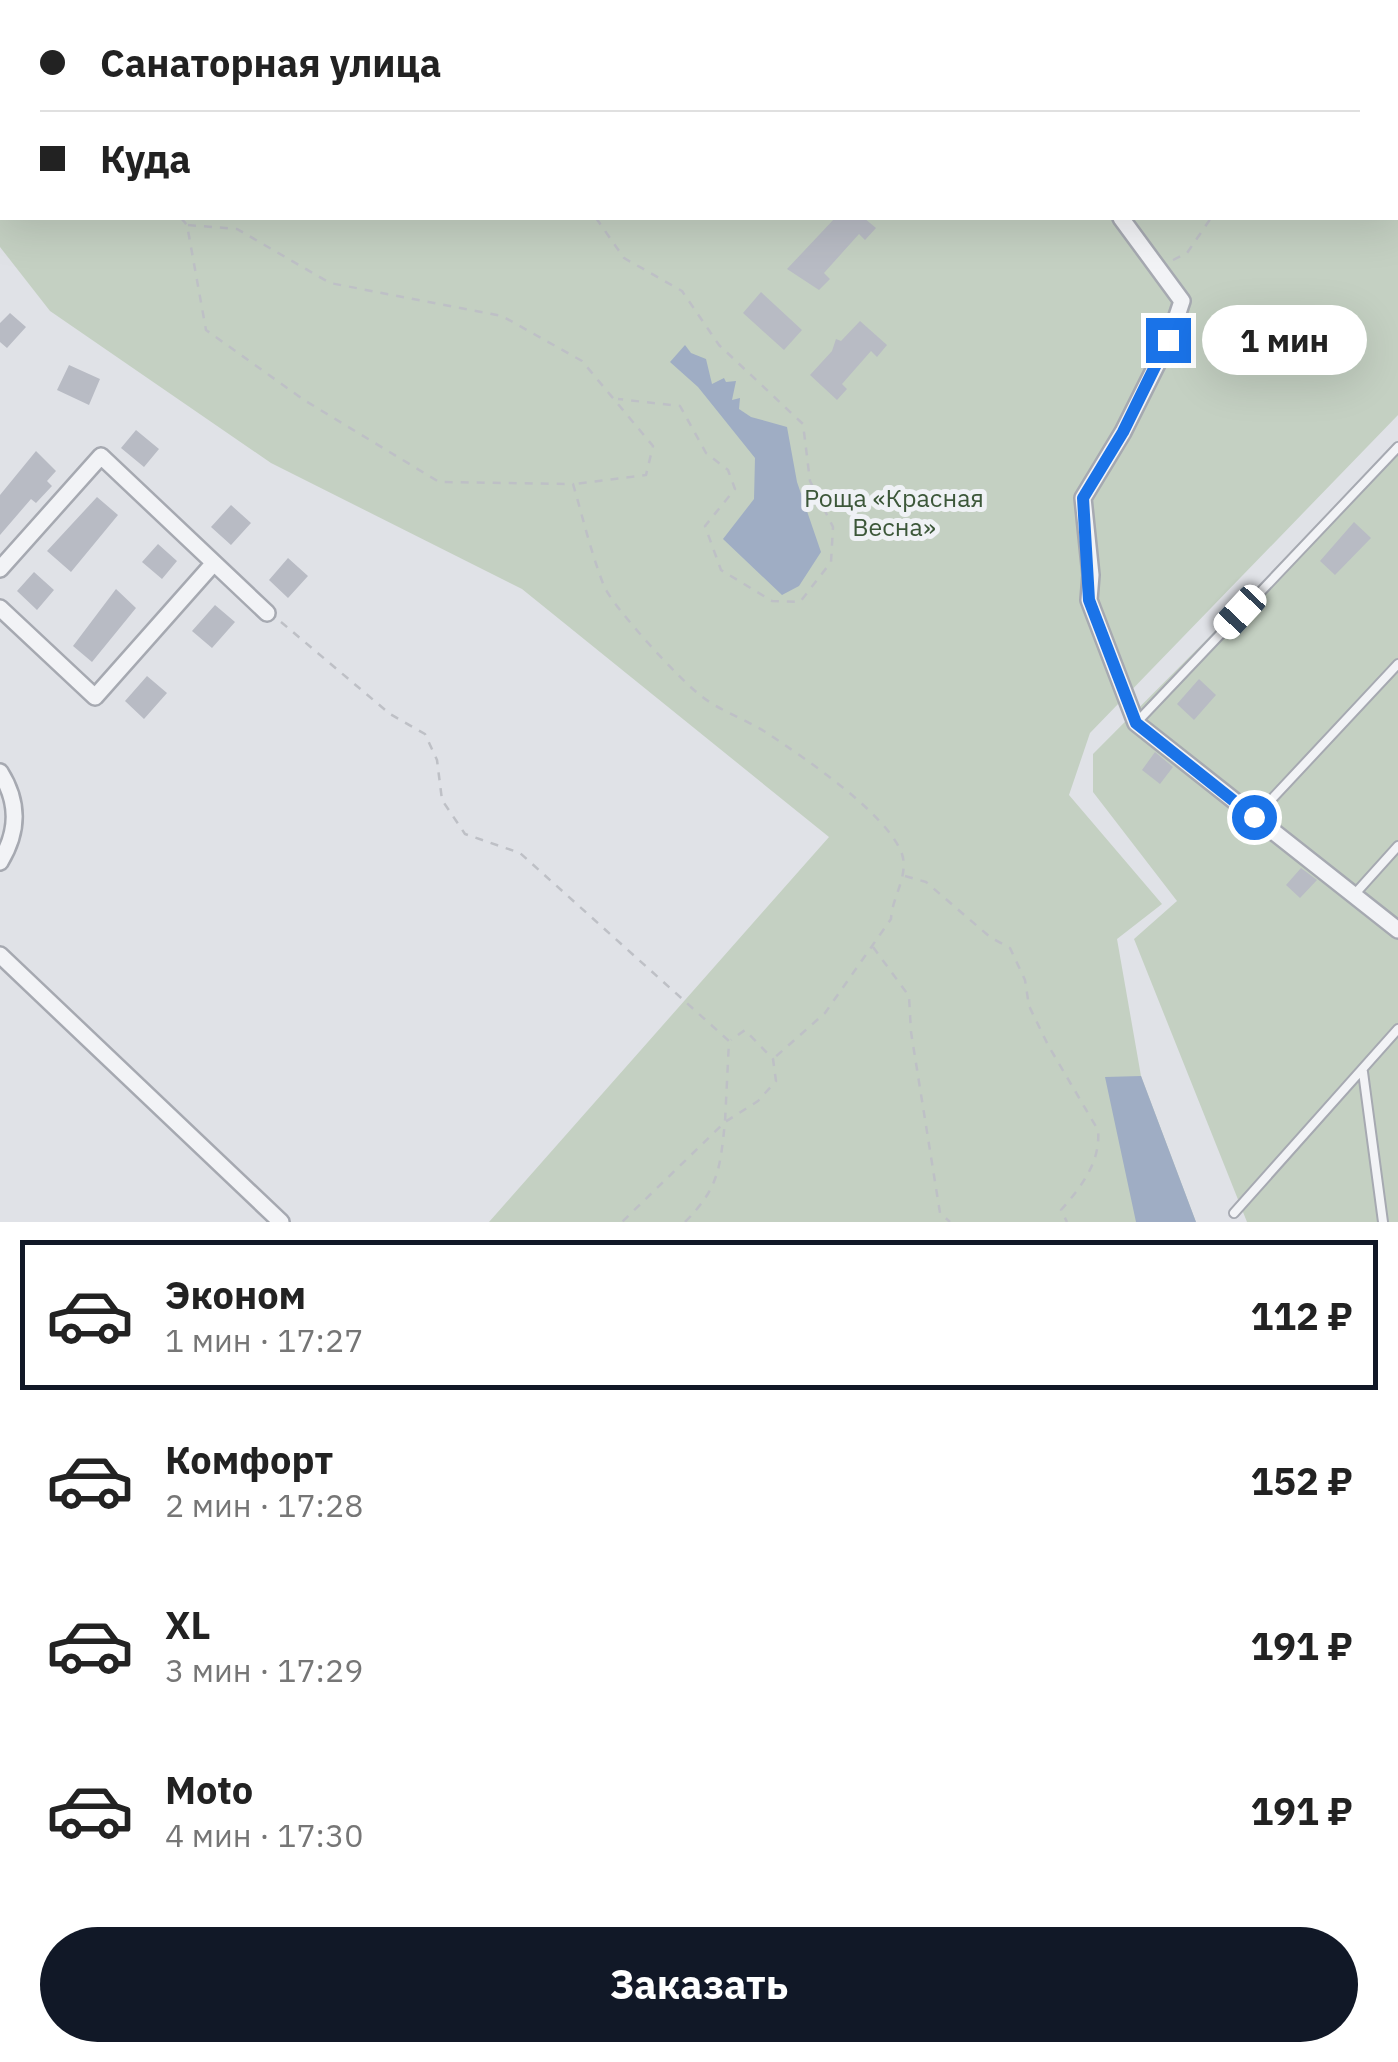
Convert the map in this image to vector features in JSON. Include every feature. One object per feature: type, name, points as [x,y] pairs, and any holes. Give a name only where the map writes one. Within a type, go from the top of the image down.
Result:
[{"type":"street","points":[[1123,220],[1182,300],[1168,340],[1123,432],[1083,498],[1089,600],[1136,723],[1398,930]]},
{"type":"street","points":[[0,569],[101,456],[267,613]]},
{"type":"street","points":[[0,608],[95,697],[214,564]]},
{"type":"street","points":[[0,772],[14,795],[11,844],[0,862]]},
{"type":"street","points":[[0,955],[281,1222]]},
{"type":"lane","points":[[1136,723],[1398,446]]},
{"type":"lane","points":[[1254,817],[1398,664]]},
{"type":"lane","points":[[1353,896],[1398,846]]},
{"type":"lane","points":[[1234,1214],[1398,1029]]},
{"type":"lane","points":[[1362,1072],[1382,1222]]},
{"type":"path","points":[[182,220],[187,226],[206,330],[304,400],[439,482],[572,484],[646,475],[653,446],[618,398],[582,360],[502,316],[330,283],[236,229],[187,226]]},
{"type":"path","points":[[597,220],[624,258],[682,292],[718,345],[803,424],[810,481],[833,527],[831,562],[800,602],[772,601],[720,570],[706,526],[735,490],[728,470],[706,453],[680,406],[618,398]]},
{"type":"path","points":[[1160,266],[1186,252],[1210,220]]},
{"type":"path","points":[[572,484],[606,590],[700,696],[766,732],[834,778],[892,834],[903,856],[904,875],[892,902],[891,920],[825,1013],[773,1059]]},
{"type":"path","points":[[267,613],[302,636],[390,714],[425,734],[436,760],[442,800],[465,834],[520,853],[729,1041]]},
{"type":"path","points":[[904,875],[926,882],[990,937],[1010,948],[1025,980],[1029,1006],[1048,1046],[1098,1130],[1099,1146],[1085,1182],[1061,1210],[1068,1222]]},
{"type":"path","points":[[872,946],[910,996],[910,1032],[940,1212],[950,1222]]},
{"type":"path","points":[[622,1222],[725,1122],[758,1101],[776,1081],[773,1059],[745,1030],[729,1041]]},
{"type":"path","points":[[685,1222],[709,1198],[721,1160],[729,1041]]},
{"type":"green space","name":"Роща «Красная Весна»","points":[[0,220],[1398,220],[1398,415],[1090,733],[1069,795],[1162,904],[1117,939],[1141,1076],[1196,1222],[489,1222],[829,837],[522,589],[271,463],[50,311],[0,247]]},
{"type":"green space","points":[[1398,447],[1398,1222],[1247,1222],[1134,939],[1177,901],[1093,792],[1093,754]]},
{"type":"water","points":[[685,345],[691,353],[706,359],[712,384],[724,378],[726,382],[736,381],[732,400],[740,398],[739,409],[751,417],[787,427],[797,482],[821,552],[799,586],[782,595],[723,539],[754,499],[755,458],[698,387],[670,362]]},
{"type":"water","points":[[1141,1076],[1196,1222],[1136,1222],[1105,1077]]},
{"type":"building","points":[[833,220],[866,220],[876,228],[865,240],[859,234],[824,273],[830,279],[819,290],[787,269]]},
{"type":"building","points":[[761,292],[802,330],[784,350],[743,313]]},
{"type":"building","points":[[10,313],[26,327],[7,348],[0,342],[0,323]]},
{"type":"building","points":[[860,321],[887,345],[877,357],[871,351],[842,384],[847,389],[837,400],[810,375],[832,351],[836,339],[841,341]]},
{"type":"building","points":[[69,365],[100,379],[89,405],[57,390]]},
{"type":"building","points":[[136,430],[159,449],[144,467],[121,448]]},
{"type":"building","points":[[36,451],[56,471],[47,481],[52,486],[36,503],[31,499],[0,535],[0,495]]},
{"type":"building","points":[[97,497],[118,515],[71,572],[47,551]]},
{"type":"building","points":[[231,505],[251,523],[231,545],[211,527]]},
{"type":"building","points":[[1354,522],[1371,538],[1335,575],[1320,561]]},
{"type":"building","points":[[158,544],[177,561],[162,579],[142,562]]},
{"type":"building","points":[[288,558],[308,576],[288,598],[269,580]]},
{"type":"building","points":[[34,572],[54,590],[37,610],[17,591]]},
{"type":"building","points":[[116,589],[136,608],[92,662],[73,646]]},
{"type":"building","points":[[215,605],[235,622],[212,648],[192,631]]},
{"type":"building","points":[[147,676],[167,693],[144,719],[125,701]]},
{"type":"building","points":[[1199,679],[1216,695],[1194,720],[1177,704]]},
{"type":"building","points":[[1155,752],[1173,767],[1160,784],[1142,770]]},
{"type":"building","points":[[1301,868],[1317,880],[1300,898],[1286,885]]},
{"type":"route","points":[[1168,340],[1123,432],[1083,498],[1091,575],[1089,600],[1136,723],[1254,817]]}]
